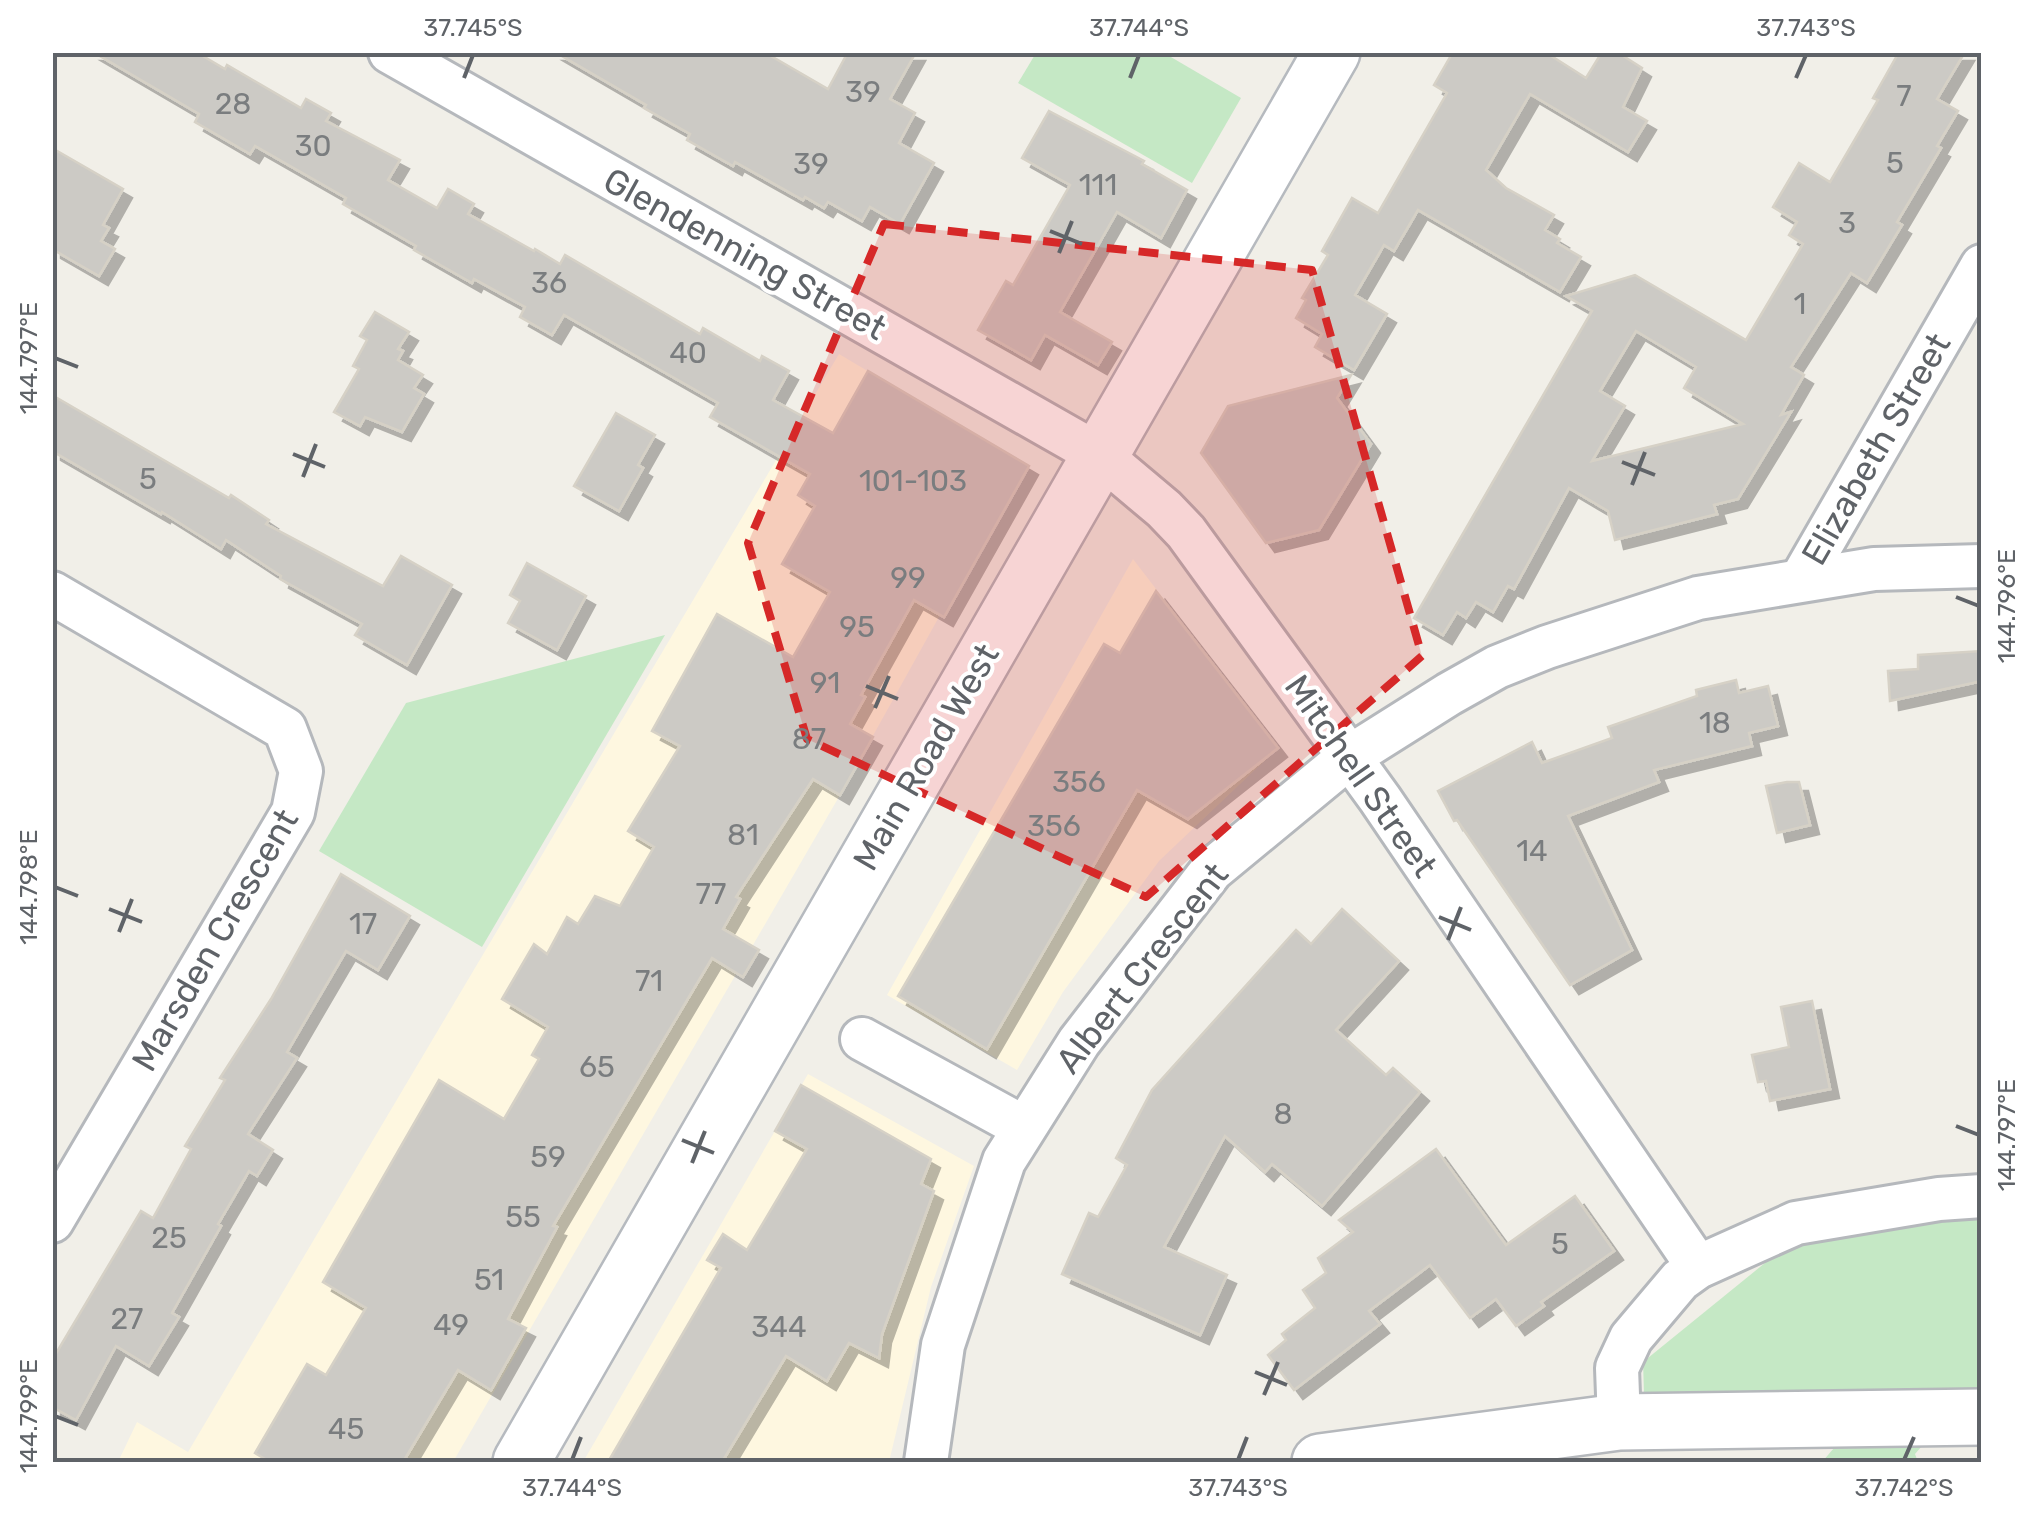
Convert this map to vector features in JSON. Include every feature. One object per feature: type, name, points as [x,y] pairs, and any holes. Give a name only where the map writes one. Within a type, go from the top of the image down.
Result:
[{"type":"main road","name":"Main Road West","points":[[521,1462],[1332,52]]},
{"type":"main road","points":[[1320,1462],[1619,1422],[1982,1417]]},
{"type":"street","name":"Glendenning Street","points":[[390,52],[1101,456]]},
{"type":"street","name":"Elizabeth Street","points":[[1801,580],[1982,266]]},
{"type":"street","name":"Mitchell Street","points":[[1101,456],[1186,532],[1349,757],[1698,1267]]},
{"type":"street","name":"Albert Crescent","points":[[926,1462],[943,1345],[1004,1161],[1079,1042],[1212,870],[1349,757],[1449,694],[1546,647],[1698,598],[1874,569],[1982,566]]},
{"type":"street","name":"Marsden Crescent","points":[[52,593],[285,729],[301,771],[293,812],[52,1221]]},
{"type":"street","points":[[862,1039],[1023,1127]]},
{"type":"street","points":[[1619,1422],[1616,1368],[1631,1338],[1680,1280],[1698,1267],[1796,1222],[1939,1198],[1982,1196]]},
{"type":"highlighted area","points":[[884,224],[1312,270],[1422,656],[1146,897],[807,739],[748,543]]},
{"type":"shaded area","points":[[839,354],[1024,464],[840,795],[453,1462],[118,1462],[137,1422],[188,1452]]},
{"type":"shaded area","points":[[1133,559],[1278,748],[1159,861],[1063,992],[1017,1070],[887,995]]},
{"type":"shaded area","points":[[808,1074],[974,1166],[931,1287],[889,1462],[583,1462]]},
{"type":"green space","points":[[1036,53],[1164,53],[1241,98],[1192,183],[1018,83]]},
{"type":"green space","points":[[665,635],[482,947],[319,851],[406,703]]},
{"type":"green space","points":[[1950,1212],[1981,1220],[1981,1397],[1662,1407],[1644,1394],[1643,1362],[1792,1241]]},
{"type":"green space","points":[[1934,1432],[1915,1454],[1918,1462],[1822,1462],[1846,1434]]},
{"type":"building","points":[[93,52],[196,52],[225,69],[227,65],[301,108],[306,99],[331,113],[326,121],[400,160],[388,180],[437,208],[448,189],[474,204],[468,214],[534,251],[560,264],[565,255],[700,334],[703,328],[760,361],[762,356],[789,371],[773,400],[833,433],[868,371],[1029,466],[944,617],[914,600],[861,695],[865,697],[850,724],[873,737],[840,795],[813,779],[736,897],[740,899],[723,929],[759,950],[743,977],[712,958],[553,1226],[557,1227],[508,1319],[526,1328],[491,1390],[458,1370],[403,1462],[270,1462],[255,1453],[307,1364],[326,1375],[366,1308],[323,1282],[439,1080],[504,1119],[539,1059],[532,1055],[548,1027],[502,999],[534,944],[547,954],[567,917],[578,924],[595,896],[620,906],[654,847],[628,831],[680,746],[652,731],[717,614],[793,657],[830,592],[782,564],[815,506],[798,495],[810,474],[710,417],[718,403],[564,315],[552,335],[520,317],[525,307],[414,250],[416,246],[343,204],[346,198],[255,146],[250,154],[195,122],[199,114]]},
{"type":"building","points":[[555,52],[764,52],[828,89],[848,52],[916,52],[890,99],[915,113],[899,143],[934,163],[900,224],[870,207],[862,221],[828,202],[824,208],[805,197],[803,200],[735,162],[733,166],[687,140],[690,134],[644,108],[646,105]]},
{"type":"building","points":[[1453,52],[1545,52],[1586,78],[1602,52],[1617,52],[1642,68],[1623,107],[1647,121],[1628,152],[1530,94],[1486,170],[1506,188],[1554,215],[1545,230],[1560,239],[1557,243],[1581,257],[1560,292],[1418,210],[1394,251],[1384,245],[1355,295],[1387,314],[1354,370],[1315,347],[1322,334],[1296,318],[1306,300],[1302,298],[1328,255],[1322,251],[1352,198],[1378,213],[1447,93],[1434,85]]},
{"type":"building","points":[[1899,52],[1965,52],[1937,99],[1958,111],[1897,222],[1902,225],[1867,283],[1851,273],[1791,367],[1804,375],[1781,415],[1791,412],[1738,499],[1714,505],[1717,514],[1615,540],[1608,511],[1569,488],[1514,589],[1508,586],[1493,612],[1476,602],[1466,618],[1457,612],[1443,635],[1414,618],[1592,311],[1566,296],[1635,275],[1746,340],[1803,244],[1789,235],[1797,222],[1773,207],[1799,163],[1830,182],[1878,100],[1873,98]],"holes":[[[1636,331],[1696,367],[1684,388],[1743,424],[1592,461],[1625,406],[1600,391]]]},
{"type":"building","points":[[1049,111],[1144,161],[1142,164],[1187,190],[1161,238],[1117,212],[1060,312],[1112,342],[1098,365],[1045,335],[1031,360],[978,330],[1006,281],[1013,285],[1070,185],[1022,158]]},
{"type":"building","points":[[52,148],[123,189],[103,225],[109,228],[101,241],[115,249],[99,276],[52,249]]},
{"type":"building","points":[[375,312],[409,332],[398,349],[403,351],[398,360],[423,375],[414,388],[424,394],[402,432],[365,417],[360,426],[334,412],[359,369],[353,366],[367,340],[360,336]]},
{"type":"building","points":[[1351,375],[1337,398],[1371,444],[1319,530],[1266,543],[1201,453],[1228,406]]},
{"type":"building","points":[[52,395],[229,498],[231,495],[269,520],[266,524],[383,586],[401,556],[452,585],[407,665],[355,635],[362,624],[280,579],[281,576],[226,540],[221,549],[52,451]]},
{"type":"building","points":[[616,413],[655,435],[638,465],[643,468],[619,511],[574,486]]},
{"type":"building","points":[[527,563],[586,596],[557,650],[508,623],[520,601],[510,595]]},
{"type":"building","points":[[1156,591],[1278,748],[1188,819],[1137,790],[987,1049],[898,996],[1104,644],[1120,653]]},
{"type":"building","points":[[1982,651],[1982,681],[1890,701],[1888,671],[1918,669],[1918,655]]},
{"type":"building","points":[[1736,680],[1739,693],[1768,686],[1778,726],[1749,733],[1752,746],[1654,770],[1659,782],[1568,816],[1632,950],[1570,985],[1457,820],[1454,821],[1438,791],[1532,742],[1542,763],[1612,738],[1608,727],[1697,696],[1696,690]]},
{"type":"building","points":[[1799,782],[1810,825],[1777,833],[1766,786]]},
{"type":"building","points":[[341,874],[410,916],[378,970],[346,951],[287,1052],[297,1058],[248,1134],[273,1150],[257,1176],[249,1171],[218,1224],[221,1226],[172,1313],[179,1317],[149,1366],[116,1346],[76,1420],[52,1407],[52,1360],[141,1211],[153,1218],[191,1149],[185,1146],[225,1080],[220,1078],[271,999]]},
{"type":"building","points":[[1342,909],[1399,961],[1336,1030],[1386,1075],[1393,1068],[1420,1092],[1322,1206],[1272,1164],[1265,1172],[1225,1136],[1164,1247],[1227,1275],[1200,1335],[1062,1274],[1089,1213],[1098,1217],[1127,1165],[1116,1158],[1152,1090],[1296,930],[1311,944]]},
{"type":"building","points":[[1812,1001],[1830,1089],[1770,1101],[1766,1081],[1758,1082],[1752,1055],[1789,1047],[1781,1007]]},
{"type":"building","points":[[801,1085],[931,1159],[921,1184],[934,1191],[882,1334],[879,1358],[849,1343],[827,1381],[786,1356],[722,1462],[608,1462],[721,1268],[707,1260],[723,1234],[747,1250],[807,1149],[775,1131]]},
{"type":"building","points":[[1436,1149],[1506,1245],[1575,1196],[1614,1251],[1541,1302],[1544,1306],[1516,1326],[1496,1299],[1470,1318],[1430,1265],[1369,1311],[1380,1324],[1294,1390],[1268,1355],[1286,1340],[1282,1334],[1315,1308],[1303,1290],[1326,1273],[1318,1258],[1353,1232],[1339,1220]]}]
